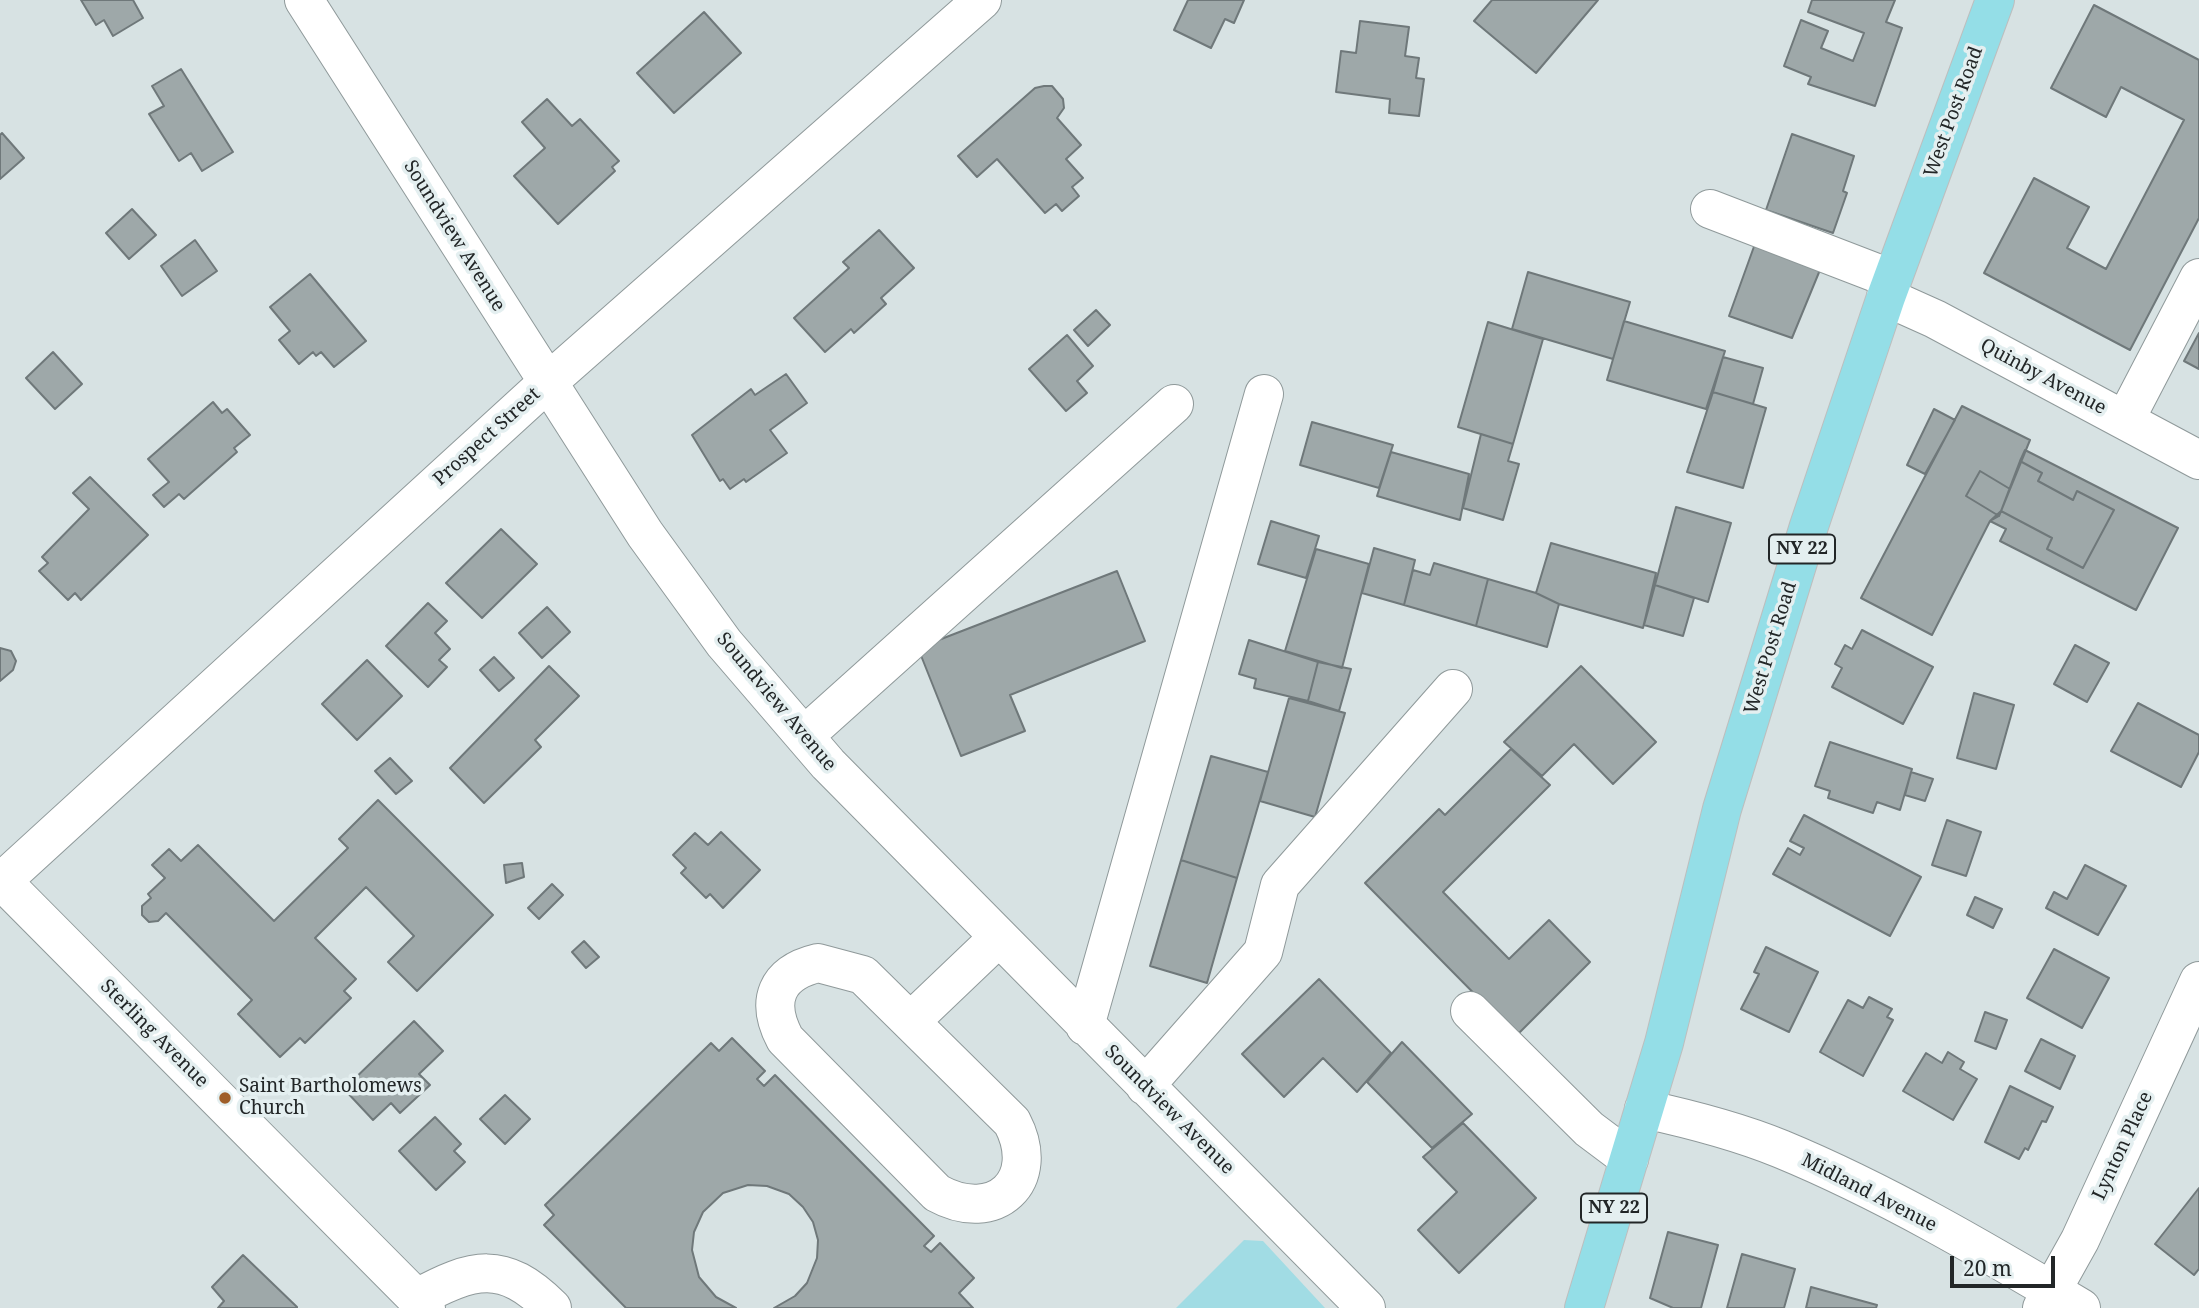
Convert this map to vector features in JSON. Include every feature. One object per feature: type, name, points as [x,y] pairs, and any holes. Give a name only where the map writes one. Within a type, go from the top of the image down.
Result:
[{"type":"main road","name":"West Post Road","points":[[1584,1308],[1644,1109],[1726,797],[1809,526],[1889,288],[1995,0]]},
{"type":"street","name":"Soundview Avenue","points":[[304,0],[645,534],[716,633],[804,736],[998,938],[1366,1308]]},
{"type":"street","name":"Prospect Street","points":[[1,881],[547,383],[960,23],[982,0]]},
{"type":"street","name":"Quinby Avenue","points":[[1710,209],[1889,288],[1936,319],[2199,460]]},
{"type":"street","points":[[2125,420],[2199,278]]},
{"type":"street","points":[[1086,1026],[1264,394]]},
{"type":"street","points":[[804,736],[1174,404]]},
{"type":"street","points":[[1145,1086],[1263,952],[1280,885],[1452,689]]},
{"type":"street","name":"Sterling Avenue","points":[[1,881],[421,1303]]},
{"type":"street","points":[[911,1021],[998,938]]},
{"type":"street","points":[[818,962],[863,975],[911,1021],[1012,1122],[1022,1141],[1023,1164],[1013,1185],[995,1201],[974,1206],[955,1203],[937,1193],[785,1039],[776,1022],[775,1003],[782,980],[798,968],[818,962]]},
{"type":"street","name":"Lynton Place","points":[[2058,1302],[2080,1240],[2199,982]]},
{"type":"street","points":[[1470,1012],[1589,1129],[1629,1159]]},
{"type":"street","name":"Midland Avenue","points":[[1644,1109],[1700,1121],[1781,1149],[1866,1189],[2058,1302]]},
{"type":"street","points":[[421,1303],[459,1278],[477,1273],[508,1275],[532,1288],[552,1308]]},
{"type":"shaded area","points":[[1244,1240],[1263,1241],[1325,1308],[1176,1308]]},
{"type":"building","points":[[81,0],[133,0],[143,18],[113,36],[104,20],[96,25]]},
{"type":"building","points":[[1188,0],[1244,0],[1234,23],[1225,19],[1211,48],[1174,30]]},
{"type":"building","points":[[1492,0],[1598,0],[1536,73],[1474,21]]},
{"type":"building","points":[[1812,0],[1895,0],[1886,22],[1902,28],[1875,106],[1808,84],[1811,77],[1784,66],[1801,20],[1828,31],[1821,48],[1853,61],[1864,33],[1808,12]]},
{"type":"building","points":[[2094,5],[2199,60],[2199,218],[2130,350],[1984,273],[2034,178],[2089,207],[2067,248],[2106,269],[2184,120],[2121,87],[2106,117],[2051,88]]},
{"type":"building","points":[[704,12],[741,53],[674,113],[637,73]]},
{"type":"building","points":[[1360,21],[1409,27],[1405,56],[1419,58],[1416,78],[1424,79],[1419,116],[1389,113],[1390,99],[1336,92],[1341,51],[1356,53]]},
{"type":"building","points":[[181,69],[233,152],[202,171],[191,153],[179,161],[149,114],[164,106],[152,86]]},
{"type":"building","points":[[1052,86],[1063,99],[1064,108],[1057,118],[1081,145],[1066,159],[1083,178],[1072,187],[1079,196],[1062,211],[1056,204],[1045,213],[997,159],[977,177],[958,156],[1035,88]]},
{"type":"building","points":[[547,99],[572,126],[580,119],[619,161],[612,167],[615,171],[558,224],[514,176],[545,148],[522,122]]},
{"type":"building","points":[[2,133],[24,158],[0,179],[0,135]]},
{"type":"building","points":[[1792,134],[1854,156],[1843,191],[1847,193],[1833,233],[1766,210]]},
{"type":"building","points":[[132,209],[156,235],[129,259],[106,233]]},
{"type":"building","points":[[879,230],[914,268],[881,298],[886,304],[854,333],[851,329],[825,352],[794,318],[849,268],[843,262]]},
{"type":"building","points":[[195,240],[217,271],[182,296],[161,266]]},
{"type":"building","points":[[1756,241],[1822,265],[1792,338],[1729,316]]},
{"type":"building","points":[[1528,272],[1630,302],[1613,359],[1512,329]]},
{"type":"building","points":[[310,274],[366,341],[334,367],[321,352],[316,356],[313,352],[299,364],[279,340],[290,331],[270,307]]},
{"type":"building","points":[[1096,310],[1110,325],[1088,346],[1074,330]]},
{"type":"building","points":[[1624,321],[1725,351],[1706,409],[1607,380]]},
{"type":"building","points":[[1488,322],[1543,339],[1513,444],[1458,427]]},
{"type":"building","points":[[2199,333],[2199,369],[2184,361]]},
{"type":"building","points":[[1067,335],[1093,366],[1077,381],[1087,393],[1066,411],[1029,369]]},
{"type":"building","points":[[53,352],[82,384],[55,409],[26,378]]},
{"type":"building","points":[[1723,357],[1763,368],[1753,404],[1713,392]]},
{"type":"building","points":[[786,374],[807,403],[770,430],[787,453],[746,482],[744,479],[730,489],[723,479],[720,481],[692,435],[751,389],[755,395]]},
{"type":"building","points":[[1713,392],[1766,408],[1743,488],[1687,472]]},
{"type":"building","points":[[213,402],[222,413],[227,409],[250,435],[234,448],[237,452],[184,499],[179,494],[164,507],[153,495],[169,482],[148,459]]},
{"type":"building","points":[[1962,406],[2030,440],[2010,489],[1980,471],[1966,496],[1999,516],[1990,521],[1932,635],[1861,598]]},
{"type":"building","points":[[1934,409],[1955,420],[1925,474],[1907,465]]},
{"type":"building","points":[[1312,422],[1393,445],[1379,488],[1300,465]]},
{"type":"building","points":[[1481,434],[1513,444],[1508,461],[1519,464],[1503,520],[1463,508]]},
{"type":"building","points":[[2025,450],[2178,528],[2136,610],[2000,541],[2006,529],[1990,521],[2001,511],[2052,538],[2047,549],[2083,568],[2114,510],[2077,491],[2073,500],[2038,481],[2042,473],[2020,461]]},
{"type":"building","points":[[1391,452],[1469,474],[1460,520],[1377,496]]},
{"type":"building","points":[[2020,461],[2042,473],[2038,481],[2073,500],[2077,491],[2114,510],[2083,568],[2047,549],[2052,538],[2001,511]]},
{"type":"building","points":[[1980,471],[2010,489],[1999,516],[1966,496]]},
{"type":"building","points":[[90,477],[148,535],[81,600],[75,593],[68,600],[39,571],[48,563],[42,557],[89,509],[73,493]]},
{"type":"building","points":[[1676,507],[1731,523],[1708,602],[1655,585]]},
{"type":"building","points":[[1271,521],[1319,536],[1306,578],[1258,564]]},
{"type":"building","points":[[501,529],[537,564],[482,618],[446,583]]},
{"type":"building","points":[[1551,543],[1656,573],[1643,628],[1559,604],[1536,593]]},
{"type":"building","points":[[1374,548],[1415,560],[1404,605],[1362,593]]},
{"type":"building","points":[[1316,549],[1369,564],[1342,668],[1285,651]]},
{"type":"building","points":[[1434,563],[1488,579],[1476,626],[1404,605],[1413,570],[1430,575]]},
{"type":"building","points":[[1117,571],[1145,641],[1010,695],[1025,731],[961,756],[918,648]]},
{"type":"building","points":[[1488,579],[1536,593],[1559,604],[1547,647],[1476,626]]},
{"type":"building","points":[[1655,585],[1694,598],[1683,636],[1644,625]]},
{"type":"building","points":[[428,603],[447,621],[435,633],[450,649],[439,660],[447,667],[428,687],[386,646]]},
{"type":"building","points":[[547,607],[570,632],[542,658],[519,633]]},
{"type":"building","points":[[1862,630],[1933,667],[1903,724],[1832,687],[1842,668],[1835,664],[1845,645],[1852,649]]},
{"type":"building","points":[[1249,640],[1318,662],[1308,701],[1254,688],[1256,679],[1239,674]]},
{"type":"building","points":[[2075,645],[2109,663],[2087,702],[2054,684]]},
{"type":"building","points":[[0,648],[11,651],[16,661],[13,670],[0,681]]},
{"type":"building","points":[[494,657],[514,678],[499,691],[480,670]]},
{"type":"building","points":[[367,660],[402,696],[357,740],[322,704]]},
{"type":"building","points":[[1318,662],[1351,669],[1339,711],[1308,701]]},
{"type":"building","points":[[549,666],[579,696],[535,740],[541,747],[484,803],[450,768]]},
{"type":"building","points":[[1581,666],[1656,742],[1613,784],[1574,744],[1542,776],[1504,742]]},
{"type":"building","points":[[1974,693],[2014,705],[1996,769],[1957,758]]},
{"type":"building","points":[[1289,698],[1345,713],[1315,817],[1260,801]]},
{"type":"building","points":[[2138,703],[2199,735],[2199,752],[2181,787],[2111,751]]},
{"type":"building","points":[[1830,742],[1912,769],[1900,810],[1877,802],[1873,813],[1828,798],[1830,791],[1815,786]]},
{"type":"building","points":[[1511,749],[1550,785],[1443,892],[1509,959],[1549,920],[1590,962],[1516,1036],[1365,883],[1439,809],[1445,815]]},
{"type":"building","points":[[1211,756],[1268,772],[1237,878],[1181,860]]},
{"type":"building","points":[[390,758],[412,781],[396,794],[375,771]]},
{"type":"building","points":[[1911,772],[1933,779],[1925,801],[1905,795]]},
{"type":"building","points":[[378,800],[493,915],[417,991],[388,962],[414,936],[366,887],[315,938],[356,979],[344,991],[351,998],[305,1043],[300,1038],[280,1057],[238,1014],[252,1000],[166,913],[158,921],[149,922],[142,915],[142,906],[151,898],[148,894],[165,878],[152,865],[169,849],[181,861],[198,845],[274,921],[348,848],[339,839]]},
{"type":"building","points":[[1804,815],[1921,877],[1890,936],[1773,874],[1788,848],[1800,855],[1804,848],[1790,841]]},
{"type":"building","points":[[1947,820],[1981,832],[1966,876],[1932,865]]},
{"type":"building","points":[[721,832],[760,870],[723,908],[710,894],[706,898],[681,873],[686,868],[673,855],[695,833],[708,845]]},
{"type":"building","points":[[1181,860],[1237,878],[1207,983],[1150,966]]},
{"type":"building","points":[[522,863],[524,877],[506,883],[504,865]]},
{"type":"building","points":[[2085,865],[2126,886],[2098,935],[2046,908],[2054,892],[2067,899]]},
{"type":"building","points":[[552,884],[563,895],[539,919],[528,908]]},
{"type":"building","points":[[1975,897],[2002,909],[1993,928],[1967,915]]},
{"type":"building","points":[[584,941],[599,957],[586,968],[572,952]]},
{"type":"building","points":[[1766,947],[1818,972],[1789,1032],[1741,1009],[1759,974],[1754,972]]},
{"type":"building","points":[[2054,949],[2109,978],[2082,1028],[2027,998]]},
{"type":"building","points":[[1319,979],[1391,1053],[1357,1092],[1323,1058],[1284,1097],[1242,1054]]},
{"type":"building","points":[[1869,997],[1892,1009],[1887,1017],[1893,1020],[1863,1076],[1820,1052],[1848,1000],[1863,1008]]},
{"type":"building","points":[[1985,1012],[2007,1020],[1996,1049],[1975,1041]]},
{"type":"building","points":[[414,1021],[443,1051],[419,1074],[430,1085],[400,1113],[391,1103],[373,1120],[344,1089]]},
{"type":"building","points":[[732,1038],[765,1071],[757,1079],[764,1086],[775,1075],[934,1236],[924,1246],[931,1252],[940,1243],[974,1278],[959,1293],[973,1308],[774,1308],[795,1296],[807,1283],[817,1258],[818,1240],[813,1222],[803,1207],[789,1194],[767,1186],[748,1185],[723,1193],[703,1212],[694,1232],[692,1250],[699,1277],[716,1297],[736,1308],[626,1308],[544,1225],[554,1215],[545,1205],[711,1043],[719,1051]]},
{"type":"building","points":[[2041,1039],[2075,1056],[2060,1089],[2025,1071]]},
{"type":"building","points":[[1402,1042],[1472,1114],[1432,1148],[1367,1082]]},
{"type":"building","points":[[1948,1052],[1964,1062],[1960,1069],[1977,1079],[1953,1120],[1903,1091],[1926,1053],[1942,1063]]},
{"type":"building","points":[[2010,1086],[2053,1107],[2046,1122],[2042,1121],[2028,1150],[2025,1148],[2019,1159],[1985,1142]]},
{"type":"building","points":[[505,1095],[530,1119],[505,1144],[480,1119]]},
{"type":"building","points":[[435,1117],[461,1144],[454,1151],[465,1162],[436,1190],[399,1151]]},
{"type":"building","points":[[1463,1123],[1536,1198],[1459,1273],[1418,1230],[1457,1192],[1423,1157]]},
{"type":"building","points":[[2199,1188],[2199,1269],[2194,1275],[2155,1244]]},
{"type":"building","points":[[1668,1232],[1718,1245],[1701,1308],[1673,1308],[1650,1298]]},
{"type":"building","points":[[1742,1254],[1795,1269],[1784,1308],[1727,1308]]},
{"type":"building","points":[[243,1255],[297,1308],[218,1308],[224,1301],[212,1287]]},
{"type":"building","points":[[1811,1287],[1877,1305],[1876,1308],[1806,1308]]},
{"type":"place","name":"Saint Bartholomews Church","points":[[225,1098]]}]
